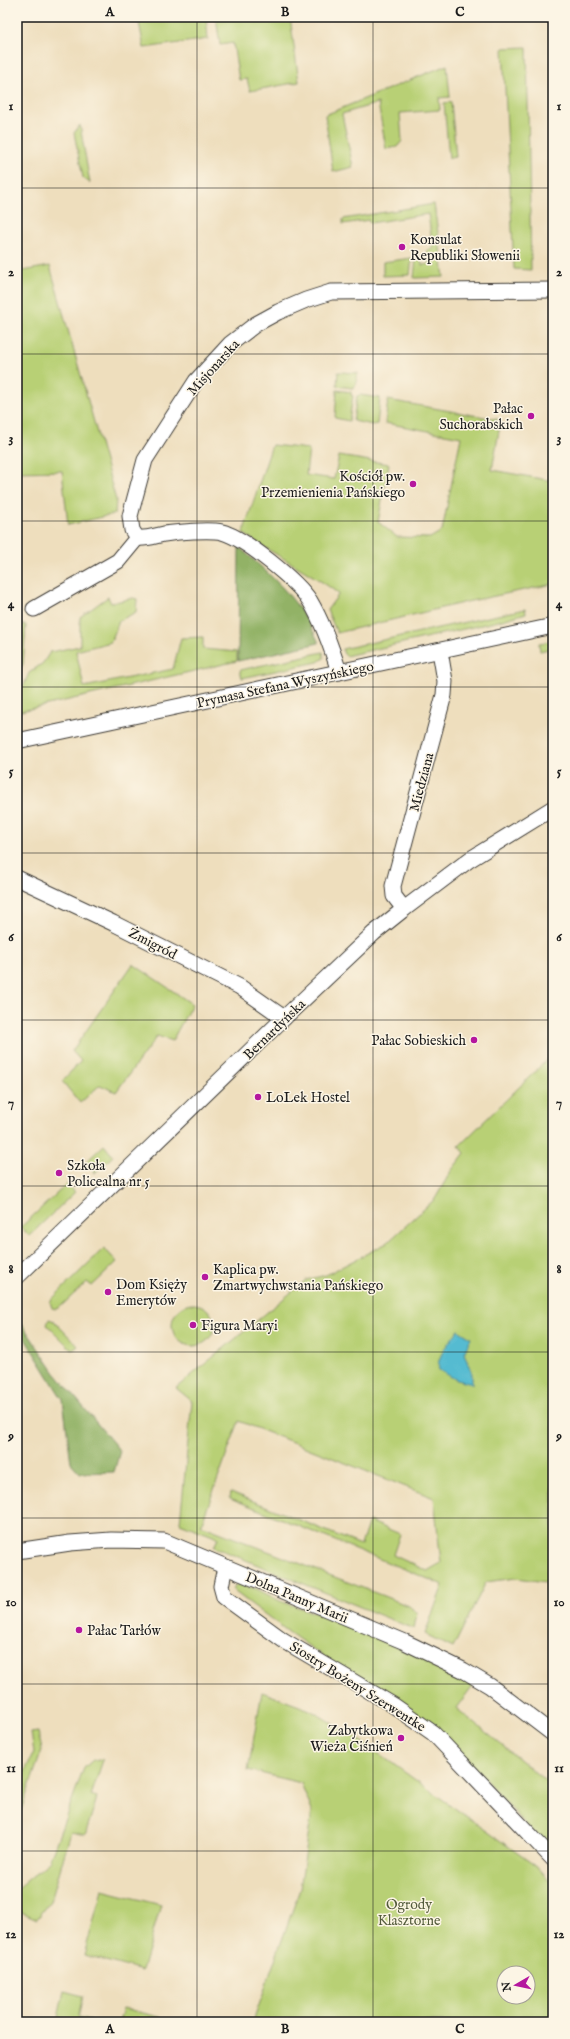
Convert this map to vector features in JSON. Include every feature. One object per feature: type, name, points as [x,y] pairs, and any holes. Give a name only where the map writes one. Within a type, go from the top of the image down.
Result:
[{"type":"street","name":"Misjonarska","points":[[137,538],[132,530],[130,516],[145,460],[196,381],[230,344],[256,324],[299,303],[331,292],[553,290]]},
{"type":"street","points":[[34,609],[118,561],[137,538],[147,539],[163,534],[187,532],[222,532],[252,547],[282,572],[310,601],[331,646],[339,672]]},
{"type":"street","name":"Prymasa Stefana Wyszyńskiego","points":[[17,741],[553,626]]},
{"type":"street","name":"Miedziana","points":[[404,909],[394,896],[393,886],[444,694],[444,674],[440,651]]},
{"type":"street","name":"Bernardyńska","points":[[17,1277],[284,1018],[374,933],[468,860],[553,808]]},
{"type":"street","name":"Żmigród","points":[[17,878],[113,923],[240,987],[284,1018]]},
{"type":"street","name":"Dolna Panny Marii","points":[[17,1551],[70,1543],[118,1540],[164,1541],[405,1642],[464,1670],[502,1694],[553,1734]]},
{"type":"street","name":"Siostry Bożeny Szerwentke","points":[[225,1567],[222,1586],[224,1597],[283,1640],[393,1705],[433,1733],[553,1859]]},
{"type":"green space","points":[[138,17],[206,17],[208,39],[144,48]]},
{"type":"green space","points":[[216,17],[290,17],[299,82],[250,91],[247,79],[239,80],[233,43],[220,45]]},
{"type":"green space","points":[[527,47],[531,270],[514,269],[503,48]]},
{"type":"green space","points":[[447,65],[450,97],[439,98],[440,110],[400,113],[402,141],[397,147],[386,149],[378,103],[342,114],[353,167],[333,172],[325,115]]},
{"type":"green space","points":[[451,102],[456,157],[449,158],[444,103]]},
{"type":"green space","points":[[80,125],[90,183],[83,178],[74,133]]},
{"type":"green space","points":[[434,204],[444,277],[414,278],[416,258],[421,257],[422,265],[429,264],[427,250],[433,249],[428,214],[370,223],[369,220],[343,224],[343,219]]},
{"type":"green space","points":[[412,258],[410,275],[383,276],[383,262]]},
{"type":"green space","points":[[50,266],[116,500],[115,514],[68,525],[62,471],[17,472],[17,272]]},
{"type":"green space","points":[[338,372],[358,373],[355,387],[337,386]]},
{"type":"green space","points":[[337,390],[351,392],[351,395],[353,396],[349,421],[335,418]]},
{"type":"green space","points":[[360,395],[380,398],[377,424],[373,425],[353,421],[357,396]]},
{"type":"green space","points":[[388,400],[501,420],[492,470],[553,481],[553,584],[471,601],[337,633],[327,610],[339,594],[243,533],[272,445],[309,449],[306,475],[334,479],[339,456],[389,464],[378,522],[397,537],[430,538],[442,531],[461,437],[385,423]]},
{"type":"green space","points":[[239,547],[285,590],[303,614],[319,643],[238,661]]},
{"type":"green space","points":[[108,597],[111,603],[133,598],[137,599],[136,612],[119,621],[111,642],[76,651],[84,687],[173,669],[181,638],[203,637],[203,649],[237,652],[237,661],[17,712],[17,691],[24,685],[29,673],[43,663],[50,652],[80,646],[80,617]]},
{"type":"green space","points":[[525,609],[526,613],[499,621],[346,656],[342,649]]},
{"type":"green space","points":[[17,624],[26,625],[23,664],[17,675]]},
{"type":"green space","points":[[553,641],[553,648],[540,651],[539,643]]},
{"type":"green space","points":[[323,652],[324,658],[318,662],[242,678],[240,670]]},
{"type":"green space","points":[[133,964],[192,1004],[172,1041],[157,1036],[116,1092],[100,1085],[80,1103],[62,1081],[81,1061],[72,1051]]},
{"type":"green space","points":[[553,1054],[553,1583],[516,1578],[486,1582],[453,1648],[425,1634],[443,1585],[230,1498],[231,1492],[361,1545],[369,1521],[400,1534],[393,1555],[427,1571],[441,1563],[434,1498],[239,1421],[201,1525],[409,1606],[417,1613],[414,1629],[214,1547],[218,1538],[180,1523],[192,1401],[176,1388],[306,1280],[326,1275],[387,1243],[435,1199],[451,1171],[465,1153],[459,1146]]},
{"type":"green space","points":[[104,1145],[113,1156],[95,1173],[86,1162]]},
{"type":"green space","points":[[67,1184],[75,1192],[29,1236],[21,1227]]},
{"type":"green space","points":[[104,1248],[117,1262],[92,1286],[87,1282],[60,1307],[56,1309],[52,1308],[50,1302],[52,1299]]},
{"type":"green space","points":[[189,1304],[197,1304],[205,1307],[211,1313],[214,1325],[211,1337],[205,1343],[197,1346],[189,1346],[181,1343],[175,1337],[172,1329],[172,1321],[175,1313],[181,1307]]},
{"type":"green space","points":[[17,1317],[55,1373],[120,1451],[114,1472],[80,1473],[71,1463],[63,1400],[17,1326]]},
{"type":"green space","points":[[49,1319],[54,1321],[78,1346],[73,1350],[71,1349],[47,1325]]},
{"type":"green space","points":[[237,1584],[257,1589],[280,1601],[318,1614],[451,1670],[474,1684],[456,1708],[553,1787],[553,1854],[458,1750],[290,1633],[235,1592],[232,1589]]},
{"type":"green space","name":"Ogrody Klasztorne","points":[[262,1692],[310,1710],[354,1736],[537,1867],[553,1885],[553,2022],[253,2022],[300,1889],[312,1811],[301,1783],[248,1770]]},
{"type":"green space","points":[[38,1732],[42,1750],[17,1822],[17,1788],[34,1752],[31,1733]]},
{"type":"green space","points":[[93,1760],[103,1760],[91,1796],[97,1798],[85,1835],[71,1832],[51,1901],[37,1919],[17,1910],[17,1889],[49,1862],[84,1768]]},
{"type":"green space","points":[[102,1890],[161,1905],[142,1971],[84,1955]]},
{"type":"green space","points":[[64,1991],[83,1996],[78,2017],[90,2020],[89,2022],[57,2022]]},
{"type":"green space","points":[[123,2008],[175,2021],[119,2022]]},
{"type":"water","points":[[458,1330],[471,1338],[464,1353],[472,1374],[472,1384],[457,1380],[439,1370],[438,1365],[441,1355]]},
{"type":"place","name":"Konsulat Republiki Słowenii","points":[[402,247]]},
{"type":"place","name":"Pałac Suchorabskich","points":[[531,416]]},
{"type":"place","name":"Kościół pw. Przemienienia Pańskiego","points":[[413,484]]},
{"type":"place","name":"Pałac Sobieskich","points":[[474,1040]]},
{"type":"place","name":"LoLek Hostel","points":[[258,1097]]},
{"type":"place","name":"Szkoła Policealna nr 5","points":[[59,1173]]},
{"type":"place","name":"Kaplica pw. Zmartwychwstania Pańskiego","points":[[205,1277]]},
{"type":"place","name":"Dom Księży Emerytów","points":[[108,1292]]},
{"type":"place","name":"Figura Maryi","points":[[193,1325]]},
{"type":"place","name":"Pałac Tarłów","points":[[79,1630]]},
{"type":"place","name":"Zabytkowa Wieża Ciśnień","points":[[401,1738]]}]
